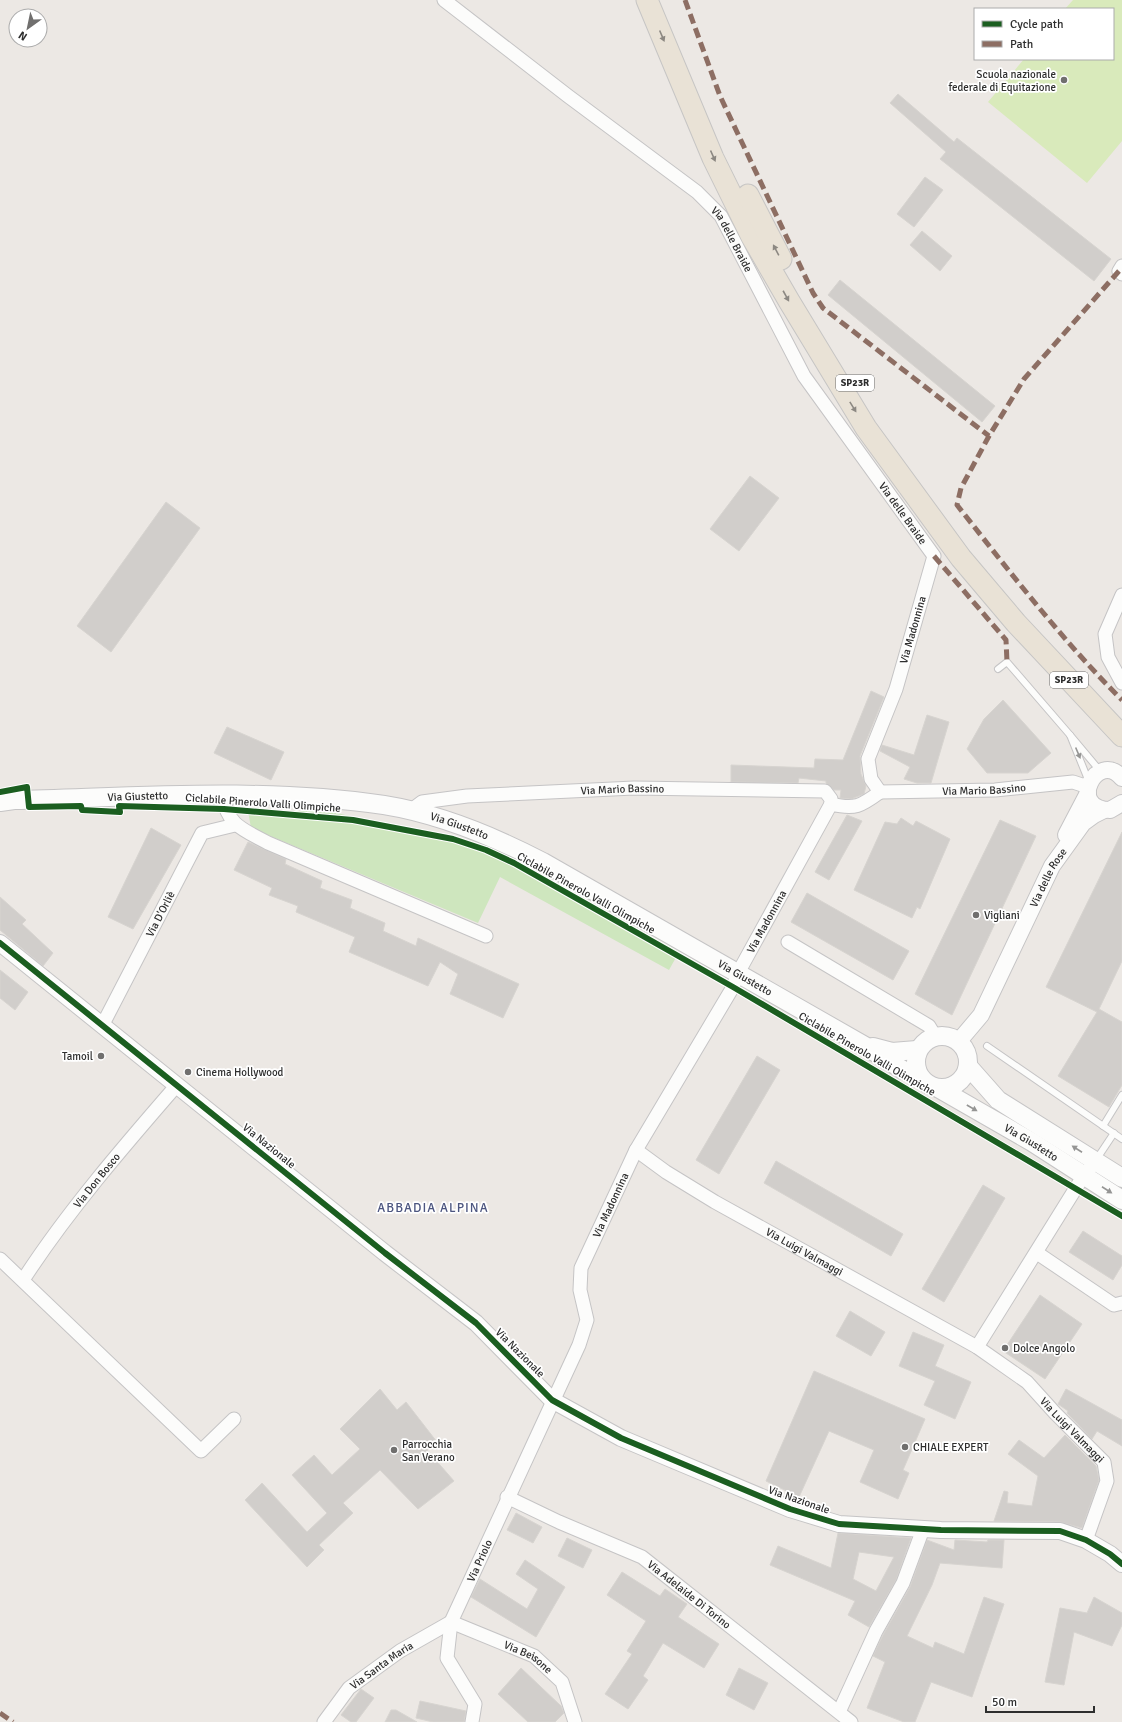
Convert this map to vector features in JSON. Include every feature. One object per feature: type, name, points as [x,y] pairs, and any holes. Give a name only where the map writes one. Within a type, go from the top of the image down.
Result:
[{"type":"highway","name":"SP23R","points":[[647,0],[713,158],[752,237],[788,301],[866,428],[960,558],[1016,623],[1122,736]]},
{"type":"highway","name":"SP23R","points":[[662,0],[726,151],[765,229],[801,296],[876,417],[905,460],[969,545],[1027,616],[1122,720]]},
{"type":"main road","name":"Via Giustetto","points":[[0,802],[14,800],[223,795],[289,796],[384,806],[410,811],[499,839],[543,862],[738,973],[865,1046],[903,1070],[919,1076]]},
{"type":"main road","points":[[935,1036],[947,1036],[958,1041],[964,1048],[968,1057],[968,1066],[961,1080],[946,1088],[931,1086],[919,1076],[916,1068],[915,1059],[918,1050],[928,1039],[935,1036]]},
{"type":"main road","name":"Via Giustetto","points":[[865,1046],[892,1052],[918,1050]]},
{"type":"main road","name":"Via Giustetto","points":[[968,1066],[998,1100],[1122,1178]]},
{"type":"main road","name":"Via Giustetto","points":[[938,1088],[1032,1142],[1122,1200]]},
{"type":"street","name":"Via delle Braide","points":[[444,0],[568,96],[697,192],[716,210],[721,216],[804,376],[934,556]]},
{"type":"street","points":[[1122,266],[1119,271],[1122,274]]},
{"type":"street","name":"Via Madonnina","points":[[880,792],[871,779],[868,758],[896,689],[934,556]]},
{"type":"street","points":[[1122,595],[1105,634],[1108,657],[1122,683]]},
{"type":"street","points":[[1052,866],[1091,783],[1114,772],[1122,778]]},
{"type":"street","name":"Via Mario Bassino","points":[[880,792],[995,790],[1073,782],[1091,783]]},
{"type":"street","name":"Via delle Rose","points":[[1091,783],[1093,804],[1115,809]]},
{"type":"street","name":"Via Mario Bassino","points":[[410,811],[422,802],[467,796],[634,788],[825,791],[831,799],[831,804]]},
{"type":"street","points":[[831,804],[845,807],[863,805],[880,792]]},
{"type":"street","points":[[223,795],[224,809],[235,825],[268,843],[486,936]]},
{"type":"street","name":"Via Madonnina","points":[[552,1400],[579,1345],[587,1320],[580,1290],[581,1268],[636,1150],[732,987],[738,973],[831,804]]},
{"type":"street","name":"Via delle Rose","points":[[958,1041],[981,1015],[1052,866],[1083,823],[1094,815],[1115,809]]},
{"type":"street","name":"Via D'Orliè","points":[[103,1024],[202,833],[235,825]]},
{"type":"street","points":[[788,942],[929,1026],[935,1036]]},
{"type":"street","name":"Via Nazionale","points":[[0,943],[103,1024],[385,1253],[476,1323],[552,1400],[621,1438],[790,1509],[839,1524],[923,1529],[1060,1531],[1086,1540],[1110,1554],[1122,1564]]},
{"type":"street","name":"Via Don Bosco","points":[[22,1280],[35,1261],[119,1153],[177,1084]]},
{"type":"street","name":"Via Luigi Valmaggi","points":[[636,1150],[666,1172],[715,1202],[977,1348],[1027,1382],[1055,1413],[1104,1462],[1107,1481],[1086,1540]]},
{"type":"street","points":[[977,1348],[1084,1175],[1096,1161]]},
{"type":"street","points":[[1037,1253],[1114,1305],[1122,1303]]},
{"type":"street","points":[[0,1259],[201,1451],[234,1419]]},
{"type":"street","name":"Via Priolo","points":[[472,1722],[475,1704],[447,1658],[451,1622],[552,1400]]},
{"type":"street","name":"Via Adelaide Di Torino","points":[[507,1498],[642,1557],[846,1719]]},
{"type":"street","points":[[846,1719],[876,1631],[903,1583],[923,1529]]},
{"type":"street","name":"Via Santa Maria","points":[[324,1722],[348,1688],[400,1651],[451,1622]]},
{"type":"street","name":"Via Beisone","points":[[451,1622],[534,1656],[562,1682],[575,1722]]},
{"type":"lane","points":[[998,669],[1007,662],[1070,735],[1091,783]]},
{"type":"lane","points":[[1070,735],[1091,783]]},
{"type":"lane","points":[[987,1046],[1122,1139]]},
{"type":"lane","points":[[1103,1126],[1122,1095]]},
{"type":"lane","points":[[1096,1161],[1114,1133]]},
{"type":"green space","name":"Scuola nazionale federale di Equitazione","points":[[1073,0],[1122,0],[1122,141],[1087,183],[988,102],[1023,60],[1114,60],[1114,8],[1066,8]]},
{"type":"green space","points":[[248,811],[328,811],[497,850],[679,952],[669,970],[500,877],[478,923],[251,828]]},
{"type":"building","points":[[898,94],[954,142],[957,138],[1111,259],[1094,281],[940,159],[946,152],[890,103]]},
{"type":"building","points":[[925,177],[943,190],[914,227],[897,214]]},
{"type":"building","points":[[922,231],[952,256],[940,271],[910,245]]},
{"type":"building","points":[[840,280],[995,406],[982,422],[828,295]]},
{"type":"building","points":[[750,476],[779,498],[739,551],[710,529]]},
{"type":"building","points":[[166,502],[200,528],[111,652],[77,626]]},
{"type":"building","points":[[871,691],[884,697],[860,756],[861,774],[866,786],[864,794],[851,799],[840,798],[841,790],[834,790],[826,783],[826,781],[799,778],[798,783],[731,782],[731,765],[814,768],[815,759],[843,760]]},
{"type":"building","points":[[1003,700],[1051,753],[1028,773],[987,773],[967,749],[984,719]]},
{"type":"building","points":[[927,715],[949,722],[931,783],[917,783],[904,779],[910,767],[880,751],[882,745],[914,755]]},
{"type":"building","points":[[227,727],[284,752],[271,780],[214,753]]},
{"type":"building","points":[[847,815],[862,821],[829,880],[815,872]]},
{"type":"building","points":[[901,818],[913,826],[916,821],[950,839],[920,909],[917,907],[912,918],[854,890],[885,822],[897,824]]},
{"type":"building","name":"Vigliani","points":[[1000,820],[1036,836],[952,1015],[915,994]]},
{"type":"building","points":[[151,828],[181,845],[133,929],[108,917]]},
{"type":"building","points":[[1122,832],[1122,961],[1099,1009],[1122,1022],[1122,1085],[1109,1107],[1058,1076],[1097,1012],[1046,987]]},
{"type":"building","points":[[248,842],[286,859],[285,864],[322,881],[320,888],[352,900],[350,908],[385,923],[383,931],[416,946],[418,938],[519,984],[503,1018],[450,994],[458,974],[440,962],[428,986],[349,952],[355,937],[296,912],[298,906],[269,895],[272,888],[234,870]]},
{"type":"building","points":[[807,893],[909,951],[893,980],[791,922]]},
{"type":"building","points":[[0,897],[26,920],[22,924],[53,953],[43,966],[0,930]]},
{"type":"building","points":[[0,970],[28,992],[15,1010],[0,998]]},
{"type":"building","points":[[757,1056],[780,1070],[719,1174],[696,1160]]},
{"type":"building","points":[[776,1161],[903,1234],[891,1256],[764,1183]]},
{"type":"building","points":[[983,1185],[1005,1198],[944,1302],[922,1289]]},
{"type":"building","points":[[1083,1231],[1122,1256],[1122,1265],[1113,1280],[1069,1252]]},
{"type":"building","points":[[1040,1295],[1082,1324],[1045,1379],[1003,1351]]},
{"type":"building","points":[[850,1311],[885,1332],[871,1356],[836,1336]]},
{"type":"building","points":[[913,1332],[944,1345],[935,1366],[971,1382],[955,1419],[924,1405],[935,1381],[899,1366]]},
{"type":"building","points":[[814,1371],[925,1419],[903,1470],[909,1473],[898,1499],[860,1482],[874,1450],[829,1431],[799,1497],[766,1481]]},
{"type":"building","points":[[380,1389],[397,1410],[406,1402],[437,1442],[427,1450],[454,1481],[418,1509],[380,1470],[343,1503],[353,1513],[319,1545],[324,1550],[307,1567],[245,1500],[262,1483],[307,1532],[327,1513],[292,1475],[314,1455],[332,1475],[360,1449],[340,1429]]},
{"type":"building","points":[[1066,1389],[1122,1420],[1122,1446],[1097,1431],[1092,1439],[1067,1413],[1068,1411],[1058,1404]]},
{"type":"building","points":[[1065,1435],[1096,1466],[1099,1480],[1082,1528],[1060,1522],[994,1521],[1004,1491],[1008,1492],[1007,1503],[1032,1506],[1038,1476],[1008,1454],[1019,1440],[1044,1458]]},
{"type":"building","points":[[516,1513],[542,1527],[533,1543],[507,1530]]},
{"type":"building","points":[[838,1533],[911,1538],[896,1580],[869,1627],[848,1615],[855,1601],[770,1565],[778,1546],[831,1568]],"holes":[[[859,1552],[894,1557],[876,1591],[853,1579]]]},
{"type":"building","points":[[567,1538],[592,1550],[583,1568],[558,1556]]},
{"type":"building","points":[[927,1540],[954,1550],[955,1540],[987,1542],[988,1540],[1004,1540],[1002,1568],[940,1563],[932,1585],[907,1636],[933,1648],[935,1642],[964,1654],[984,1597],[1004,1604],[972,1697],[931,1682],[915,1722],[904,1722],[867,1708],[885,1662],[873,1656],[910,1587]]},
{"type":"building","points":[[525,1560],[565,1587],[536,1637],[471,1597],[480,1579],[527,1609],[538,1589],[516,1574]]},
{"type":"building","points":[[622,1572],[660,1596],[665,1589],[687,1604],[678,1617],[719,1644],[704,1668],[663,1643],[643,1676],[648,1680],[628,1709],[605,1694],[632,1654],[627,1651],[646,1621],[607,1595]]},
{"type":"building","points":[[1094,1597],[1122,1613],[1122,1625],[1112,1646],[1074,1632],[1064,1685],[1045,1682],[1060,1608],[1087,1613]]},
{"type":"building","points":[[521,1668],[561,1706],[564,1713],[555,1722],[528,1722],[498,1694]]},
{"type":"building","points":[[739,1668],[768,1683],[754,1710],[726,1695]]},
{"type":"building","points":[[361,1689],[374,1698],[356,1722],[351,1722],[341,1715]]},
{"type":"building","points":[[420,1701],[466,1711],[464,1722],[433,1722],[416,1718]]},
{"type":"building","points":[[391,1710],[396,1710],[417,1722],[385,1722]]},
{"type":"marked path","points":[[685,0],[720,96],[813,293],[823,308],[989,436]]},
{"type":"marked path","points":[[1119,271],[1024,379],[989,436],[961,488],[957,505],[1057,630],[1122,700]]},
{"type":"marked path","points":[[934,556],[1006,640],[1007,662]]},
{"type":"marked path","points":[[0,1713],[13,1722]]},
{"type":"cycle path","name":"Ciclabile Pinerolo Valli Olimpiche","points":[[0,792],[27,787],[29,807],[81,806],[82,810],[120,812],[119,806],[224,809],[353,820],[453,839],[486,850],[514,863],[733,987],[1122,1216]]},
{"type":"cycle path","points":[[0,943],[385,1253],[476,1323],[552,1400],[621,1438],[790,1509],[839,1524],[941,1530],[1060,1531],[1086,1540],[1110,1554],[1122,1564]]},
{"type":"place","name":"Scuola nazionale federale di Equitazione","points":[[1064,80]]},
{"type":"place","name":"Vigliani","points":[[976,915]]},
{"type":"place","name":"Tamoil","points":[[101,1056]]},
{"type":"place","name":"Cinema Hollywood","points":[[188,1072]]},
{"type":"place","name":"Dolce Angolo","points":[[1005,1348]]},
{"type":"place","name":"CHIALE EXPERT","points":[[905,1447]]},
{"type":"place","name":"Parrocchia San Verano","points":[[394,1450]]},
{"type":"district","name":"ABBADIA ALPINA","points":[[433,1208]]}]
